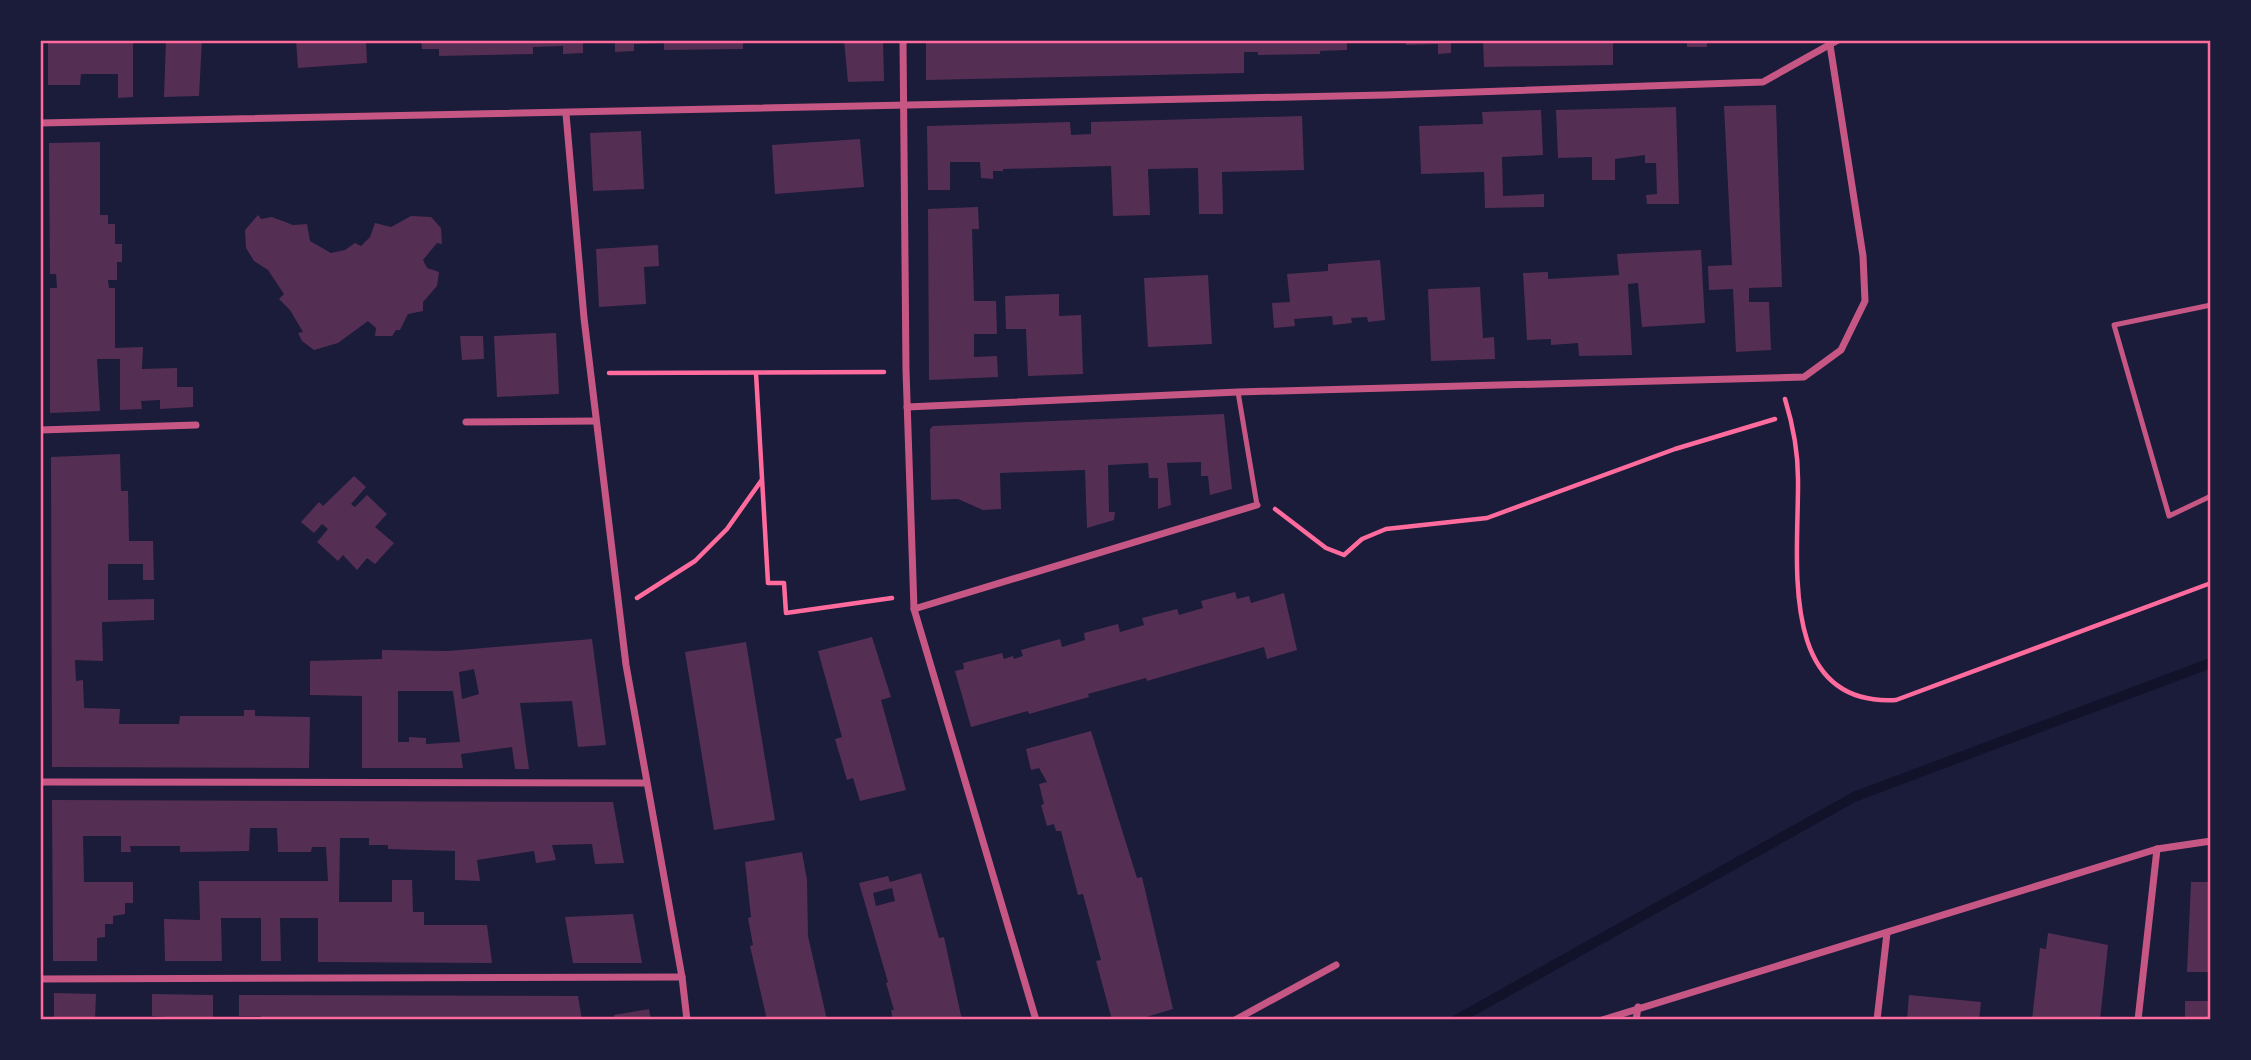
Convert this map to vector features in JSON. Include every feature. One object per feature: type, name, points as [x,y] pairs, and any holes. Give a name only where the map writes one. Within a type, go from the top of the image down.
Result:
[{"type":"street","points":[[903,40],[906,370],[914,610],[1036,1020]]},
{"type":"street","points":[[40,123],[1385,95],[1763,82],[1838,40]]},
{"type":"street","points":[[907,407],[1238,392],[1804,377],[1841,350],[1865,301],[1863,256],[1830,45]]},
{"type":"street","points":[[566,114],[595,421],[618,603],[687,1020]]},
{"type":"street","points":[[466,422],[595,421]]},
{"type":"street","points":[[40,430],[196,425]]},
{"type":"street","points":[[914,610],[1257,505]]},
{"type":"street","points":[[40,782],[646,783]]},
{"type":"street","points":[[1602,1020],[2157,849],[2211,841]]},
{"type":"street","points":[[2138,1020],[2157,849]]},
{"type":"street","points":[[1877,1020],[1887,933]]},
{"type":"street","points":[[1235,1020],[1336,965]]},
{"type":"street","points":[[40,979],[682,977]]},
{"type":"street","points":[[1636,1020],[1638,1007]]},
{"type":"lane","points":[[2211,305],[2114,325],[2169,516],[2211,496]]},
{"type":"lane","points":[[1238,392],[1257,505]]},
{"type":"path","points":[[590,373],[906,370]]},
{"type":"path","points":[[756,373],[768,583],[784,583],[786,613],[913,593]]},
{"type":"path","points":[[1779,378],[1792,422],[1797,462],[1799,608],[1809,651],[1829,679],[1850,694],[1871,701],[1896,700],[2211,583]]},
{"type":"path","points":[[1257,505],[1274,509],[1326,548],[1344,555],[1362,540],[1386,529],[1487,518],[1675,449],[1775,419]]},
{"type":"path","points":[[618,603],[643,596],[695,561],[727,529],[762,480]]},
{"type":"building","points":[[48,40],[133,40],[133,97],[118,98],[118,74],[81,74],[80,85],[48,85]]},
{"type":"building","points":[[166,40],[202,40],[199,96],[164,97]]},
{"type":"building","points":[[296,40],[366,40],[367,63],[298,68]]},
{"type":"building","points":[[421,40],[583,40],[583,53],[563,54],[563,46],[533,47],[533,54],[439,56],[439,49],[422,49]]},
{"type":"building","points":[[615,40],[743,40],[743,49],[664,50],[664,43],[634,44],[634,51],[615,52]]},
{"type":"building","points":[[844,40],[883,40],[884,81],[848,82]]},
{"type":"building","points":[[926,40],[1347,40],[1347,50],[1320,51],[1320,54],[1258,55],[1258,52],[1244,52],[1244,73],[926,80]]},
{"type":"building","points":[[1406,40],[1451,40],[1451,53],[1438,54],[1438,44],[1406,45]]},
{"type":"building","points":[[1483,40],[1613,40],[1613,65],[1484,67]]},
{"type":"building","points":[[1687,40],[1707,40],[1707,47],[1687,47]]},
{"type":"building","points":[[1776,105],[1782,287],[1749,288],[1749,302],[1769,302],[1771,350],[1736,352],[1733,289],[1709,290],[1708,266],[1732,265],[1724,106]]},
{"type":"building","points":[[1676,107],[1679,204],[1647,204],[1646,195],[1657,194],[1656,163],[1645,163],[1645,155],[1615,159],[1615,180],[1592,180],[1592,157],[1558,158],[1556,110]]},
{"type":"building","points":[[1541,110],[1543,155],[1502,157],[1503,196],[1544,194],[1544,207],[1485,208],[1484,172],[1421,174],[1419,126],[1483,124],[1482,112]]},
{"type":"building","points":[[1302,116],[1304,170],[1222,172],[1223,214],[1199,214],[1198,168],[1148,169],[1150,215],[1113,216],[1111,166],[1003,169],[993,171],[993,179],[981,178],[980,162],[950,162],[950,190],[928,190],[927,126],[1070,122],[1071,135],[1091,134],[1091,122]]},
{"type":"building","points":[[641,131],[644,189],[593,191],[590,133]]},
{"type":"building","points":[[860,139],[864,187],[775,194],[772,145]]},
{"type":"building","points":[[100,142],[100,215],[108,215],[108,224],[115,224],[115,244],[122,244],[122,262],[117,262],[117,280],[108,280],[109,288],[115,288],[115,348],[143,347],[142,369],[177,368],[177,387],[193,387],[193,407],[160,409],[160,400],[141,401],[142,409],[120,410],[120,359],[97,359],[100,411],[50,413],[50,288],[57,288],[56,274],[50,274],[49,143]]},
{"type":"building","points":[[978,207],[979,229],[972,229],[974,301],[996,301],[997,334],[974,334],[974,357],[997,356],[998,377],[929,380],[928,209]]},
{"type":"building","points":[[258,215],[261,219],[272,217],[293,225],[307,224],[310,241],[331,253],[345,250],[355,243],[361,246],[370,237],[375,223],[391,227],[411,216],[431,217],[441,228],[442,244],[437,243],[423,260],[427,268],[439,272],[437,286],[423,302],[423,311],[408,314],[400,330],[396,330],[392,336],[375,336],[376,328],[368,321],[338,343],[314,350],[302,341],[298,333],[303,332],[290,310],[279,299],[284,294],[268,270],[254,261],[246,248],[245,230]]},
{"type":"building","points":[[658,245],[659,266],[644,267],[646,304],[599,307],[596,249]]},
{"type":"building","points":[[1701,250],[1705,323],[1642,327],[1638,283],[1628,284],[1632,355],[1579,356],[1578,343],[1551,345],[1551,339],[1527,340],[1523,273],[1548,272],[1548,279],[1619,275],[1617,254]]},
{"type":"building","points":[[1380,260],[1385,320],[1368,322],[1367,317],[1351,318],[1352,323],[1333,325],[1332,316],[1294,319],[1295,326],[1274,328],[1272,303],[1290,302],[1287,274],[1328,271],[1328,264]]},
{"type":"building","points":[[1208,275],[1212,344],[1148,347],[1144,278]]},
{"type":"building","points":[[1480,287],[1483,338],[1494,337],[1495,359],[1431,361],[1428,289]]},
{"type":"building","points":[[1059,294],[1059,316],[1081,315],[1083,374],[1028,376],[1026,329],[1006,329],[1005,296]]},
{"type":"building","points":[[556,333],[559,394],[497,397],[494,336]]},
{"type":"building","points":[[460,336],[483,336],[484,359],[462,360]]},
{"type":"building","points":[[1224,414],[1232,489],[1210,495],[1208,476],[1201,476],[1201,462],[1167,463],[1171,505],[1158,509],[1158,478],[1149,478],[1148,463],[1108,465],[1109,512],[1115,512],[1114,520],[1087,528],[1085,470],[1000,473],[1001,509],[983,510],[958,499],[931,500],[930,429],[933,426]]},
{"type":"building","points":[[120,454],[121,491],[128,491],[129,541],[153,541],[154,580],[143,580],[143,564],[108,564],[108,600],[154,599],[154,620],[102,622],[103,661],[75,660],[76,681],[83,680],[84,708],[120,709],[119,724],[179,724],[180,716],[244,716],[244,710],[255,710],[255,716],[310,717],[309,768],[52,767],[51,457]]},
{"type":"building","points":[[354,476],[366,487],[351,504],[355,507],[367,495],[387,514],[375,527],[394,543],[375,564],[367,558],[357,570],[343,555],[338,561],[317,542],[328,529],[322,524],[314,533],[301,522],[319,502],[323,506]]},
{"type":"building","points":[[1235,592],[1237,599],[1249,596],[1251,603],[1284,593],[1297,650],[1267,659],[1264,647],[1147,681],[1146,678],[1088,694],[1089,697],[1029,714],[1028,711],[971,727],[955,671],[964,669],[963,663],[1002,653],[1004,659],[1013,656],[1014,659],[1023,656],[1021,650],[1060,639],[1062,647],[1085,640],[1084,633],[1118,624],[1120,632],[1144,625],[1142,618],[1177,609],[1179,615],[1203,608],[1201,601]]},
{"type":"building","points":[[872,637],[891,697],[881,700],[906,790],[860,801],[853,778],[847,780],[835,739],[842,737],[818,651]]},
{"type":"building","points":[[592,639],[606,745],[578,747],[572,701],[520,703],[529,769],[515,769],[512,747],[461,754],[463,768],[362,768],[362,696],[310,695],[310,661],[382,659],[382,650],[448,651]],"holes":[[[474,669],[479,694],[462,699],[459,672]],[[398,691],[453,691],[460,742],[426,744],[426,738],[409,737],[409,742],[398,742]]]},
{"type":"building","points":[[746,642],[775,820],[714,830],[685,652]]},
{"type":"building","points":[[1091,731],[1137,878],[1142,877],[1173,1009],[1136,1020],[1112,1020],[1096,961],[1101,960],[1083,894],[1078,895],[1061,831],[1056,831],[1054,824],[1047,826],[1039,784],[1047,782],[1039,768],[1031,770],[1026,749]]},
{"type":"building","points":[[52,800],[613,802],[624,863],[595,864],[592,844],[552,845],[556,860],[536,863],[534,851],[477,860],[480,881],[455,880],[455,851],[388,849],[388,845],[369,845],[369,838],[340,838],[339,902],[392,902],[392,880],[412,880],[413,912],[424,912],[424,925],[487,925],[492,963],[318,962],[318,918],[280,918],[281,961],[261,961],[261,918],[221,918],[222,961],[165,961],[164,919],[200,920],[199,881],[328,881],[326,847],[312,847],[311,852],[278,852],[277,828],[250,828],[249,851],[180,852],[180,846],[130,846],[131,852],[121,852],[121,836],[83,836],[84,882],[133,882],[133,903],[125,903],[125,914],[113,916],[113,924],[105,924],[105,937],[97,938],[97,961],[53,961]]},
{"type":"building","points":[[802,852],[807,880],[808,936],[827,1020],[767,1020],[750,946],[753,945],[748,918],[751,917],[745,862]]},
{"type":"building","points":[[921,873],[939,938],[944,937],[962,1020],[893,1020],[891,1010],[894,1010],[886,983],[888,982],[859,883],[888,876],[890,882]],"holes":[[[892,888],[895,901],[876,906],[873,893]]]},
{"type":"building","points":[[2191,882],[2211,882],[2211,972],[2187,972]]},
{"type":"building","points":[[633,914],[642,963],[573,963],[565,917]]},
{"type":"building","points":[[2048,933],[2108,945],[2100,1020],[2032,1020],[2040,948],[2046,949]]},
{"type":"building","points":[[54,993],[96,994],[95,1020],[54,1020]]},
{"type":"building","points":[[152,994],[213,995],[213,1020],[152,1016]]},
{"type":"building","points":[[239,995],[578,996],[582,1020],[261,1020],[261,1016],[239,1016]]},
{"type":"building","points":[[1909,995],[1981,1002],[1979,1020],[1907,1020]]},
{"type":"building","points":[[2185,1001],[2211,1001],[2211,1020],[2185,1020]]},
{"type":"building","points":[[649,1009],[651,1020],[615,1020],[614,1015]]},
{"type":"waterway","points":[[1456,1020],[1854,797],[2211,663]]}]
